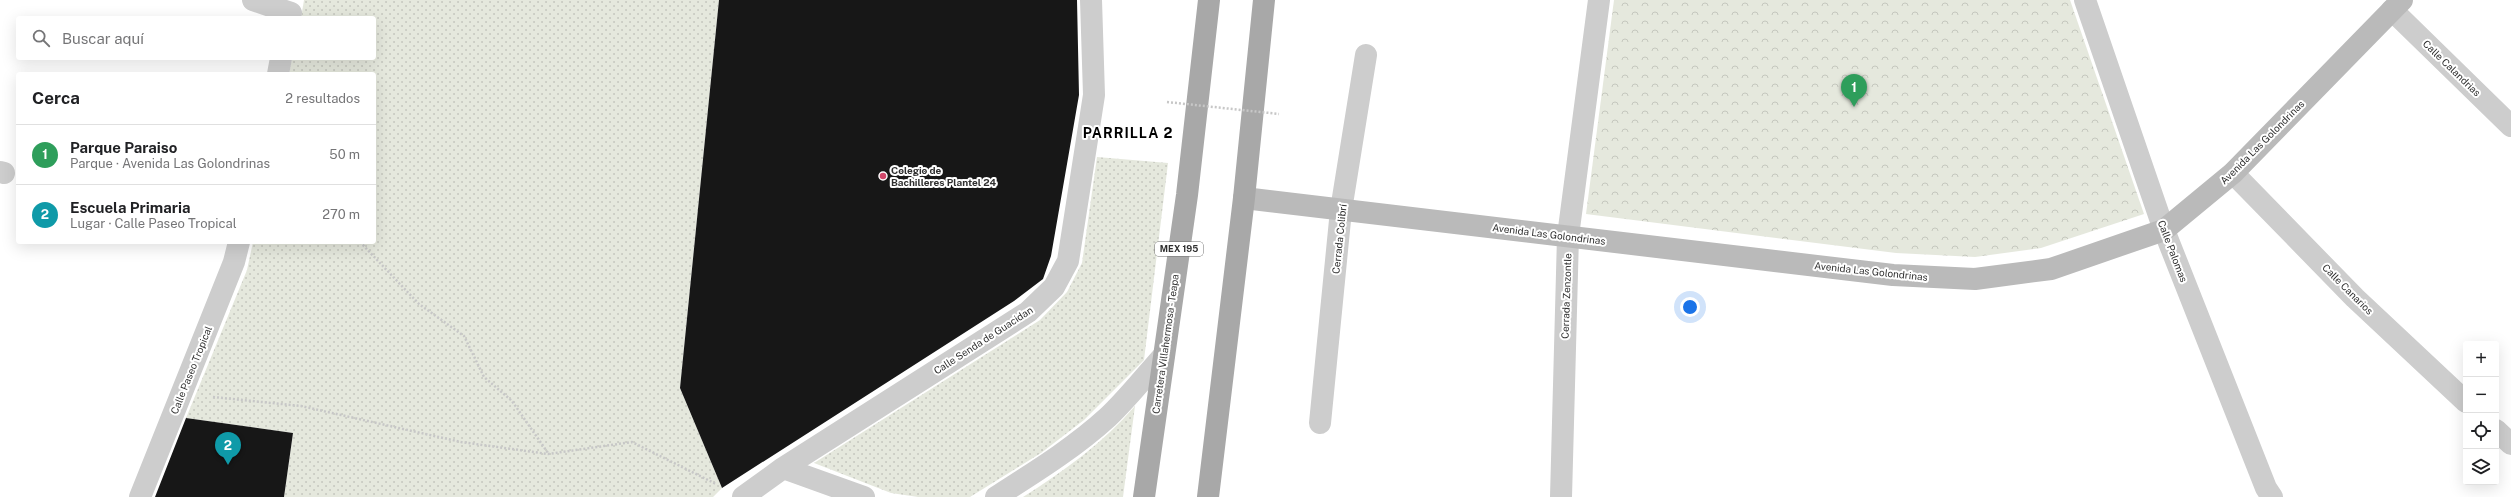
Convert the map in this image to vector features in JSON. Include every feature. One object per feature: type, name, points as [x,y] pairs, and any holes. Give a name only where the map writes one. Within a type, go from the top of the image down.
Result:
[{"type":"main road","name":"Carretera Villahermosa - Teapa","points":[[1144,497],[1187,195],[1209,0]]},
{"type":"main road","points":[[1208,497],[1244,198],[1264,0]]},
{"type":"street","points":[[253,0],[291,10]]},
{"type":"street","name":"Calle Senda de Guacidan","points":[[784,468],[1028,312],[1054,287],[1068,261],[1094,95],[1091,0]]},
{"type":"street","name":"Cerrada Zenzontle","points":[[1561,497],[1568,236],[1599,0]]},
{"type":"street","name":"Calle Palomas","points":[[2085,0],[2164,230],[2266,488],[2272,497]]},
{"type":"street","name":"Avenida Las Golondrinas","points":[[1244,198],[1893,275],[1975,279],[2051,268],[2164,230],[2232,174],[2397,5]]},
{"type":"street","name":"Calle Calandrias","points":[[2397,5],[2511,126]]},
{"type":"street","name":"Cerrada Colibrí","points":[[1320,423],[1341,210],[1366,55]]},
{"type":"street","points":[[278,72],[281,60]]},
{"type":"street","name":"Calle Canarios","points":[[2232,174],[2355,298],[2463,399]]},
{"type":"street","name":"Calle Paseo Tropical","points":[[140,497],[234,262],[238,244]]},
{"type":"street","points":[[996,497],[1051,463],[1100,424],[1164,355]]},
{"type":"street","points":[[2499,433],[2511,444]]},
{"type":"street","points":[[743,497],[784,468],[864,497]]},
{"type":"path","points":[[1167,102],[1279,114]]},
{"type":"path","points":[[362,244],[420,304],[464,336],[484,377],[512,401],[548,454]]},
{"type":"path","points":[[211,397],[301,406],[461,442],[548,454],[632,442],[722,488]]},
{"type":"green space","points":[[304,0],[719,0],[680,388],[722,488],[713,497],[284,497],[293,433],[186,418],[247,270],[253,244],[376,244],[376,72],[289,72],[292,60],[376,60],[376,16],[301,16]]},
{"type":"green space","points":[[1614,0],[2070,0],[2144,214],[2041,248],[1975,257],[1896,253],[1586,214]]},
{"type":"green space","points":[[1097,157],[1168,163],[1144,360],[1084,420],[1041,453],[970,497],[918,497],[891,493],[814,463],[1040,320],[1067,292],[1082,263]]},
{"type":"green space","points":[[1135,406],[1123,497],[1023,497],[1082,456],[1110,432]]},
{"type":"building","name":"Colegio de Bachilleres Plantel 24","points":[[719,0],[1077,0],[1079,95],[1051,256],[1043,279],[1014,301],[722,488],[680,388]]},
{"type":"building","points":[[186,418],[293,433],[284,497],[155,497]]},
{"type":"place","name":"Parque Paraiso","points":[[1854,107]]},
{"type":"place","name":"Colegio de Bachilleres Plantel 24","points":[[883,176]]},
{"type":"place","name":"Escuela Primaria","points":[[228,465]]},
{"type":"district","name":"PARRILLA 2","points":[[1128,133]]}]
